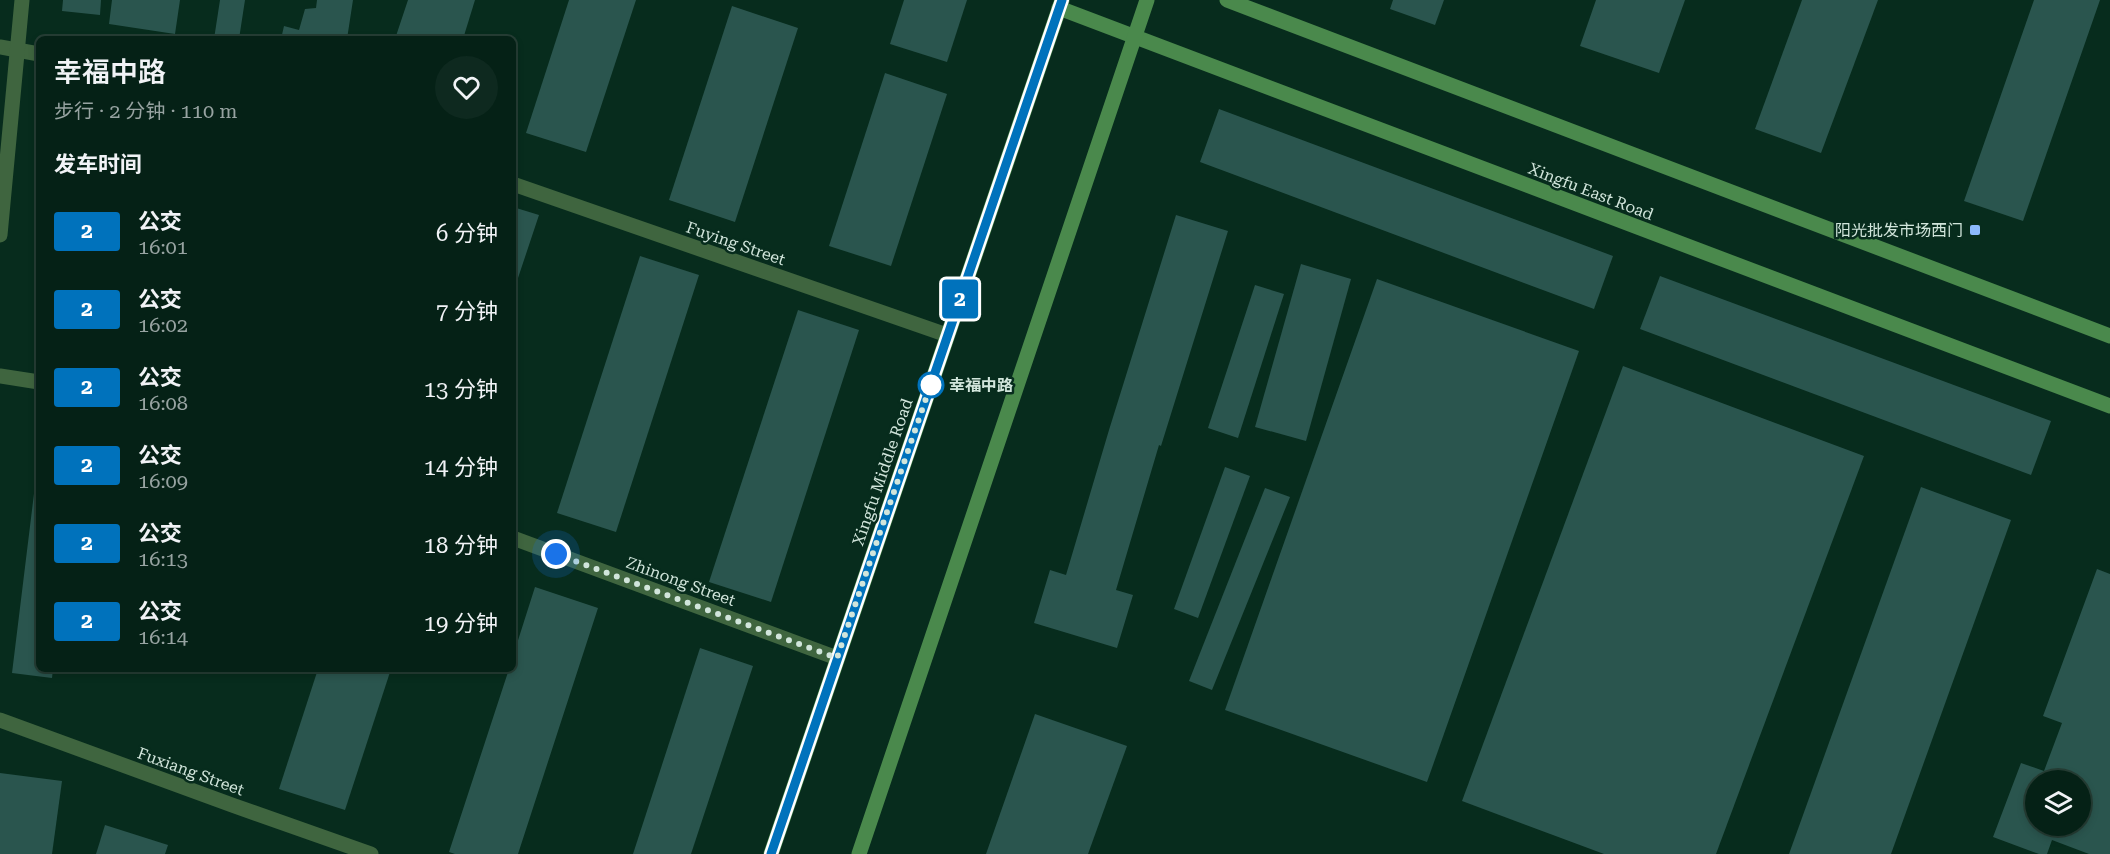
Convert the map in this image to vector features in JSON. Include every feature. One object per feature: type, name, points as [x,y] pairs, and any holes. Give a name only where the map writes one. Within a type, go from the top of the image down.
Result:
[{"type":"street","points":[[0,235],[22,0]]},
{"type":"street","points":[[860,854],[1147,0]]},
{"type":"street","points":[[1227,0],[2110,336]]},
{"type":"street","name":"Xingfu East Road","points":[[1061,4],[1135,37],[2110,406]]},
{"type":"street","name":"Xingfu Middle Road","points":[[771,854],[1061,4]]},
{"type":"street","points":[[0,47],[36,53]]},
{"type":"street","name":"Fuying Street","points":[[516,185],[947,335]]},
{"type":"street","points":[[0,376],[36,382]]},
{"type":"street","name":"Zhinong Street","points":[[516,539],[837,658]]},
{"type":"street","name":"Fuxiang Street","points":[[0,720],[371,854]]},
{"type":"building","points":[[63,0],[101,0],[100,15],[62,11]]},
{"type":"building","points":[[112,0],[180,0],[175,34],[109,24]]},
{"type":"building","points":[[220,0],[245,0],[239,36],[214,36]]},
{"type":"building","points":[[317,0],[353,0],[347,36],[282,36],[284,26],[299,30],[305,9],[316,8]]},
{"type":"building","points":[[408,0],[475,0],[464,36],[396,36]]},
{"type":"building","points":[[569,0],[636,0],[586,152],[526,133]]},
{"type":"building","points":[[904,0],[967,0],[947,62],[890,44]]},
{"type":"building","points":[[1393,0],[1444,0],[1435,25],[1390,9]]},
{"type":"building","points":[[1596,0],[1685,0],[1659,73],[1580,46]]},
{"type":"building","points":[[1802,0],[1878,0],[1821,153],[1755,129]]},
{"type":"building","points":[[2034,0],[2100,0],[2023,221],[1964,201]]},
{"type":"building","points":[[732,6],[798,28],[735,222],[669,200]]},
{"type":"building","points":[[885,73],[947,94],[891,266],[829,246]]},
{"type":"building","points":[[1219,109],[1613,256],[1594,309],[1200,162]]},
{"type":"building","points":[[516,208],[539,215],[516,284]]},
{"type":"building","points":[[1176,215],[1228,231],[1161,446],[1159,445],[1116,590],[1133,595],[1117,648],[1034,623],[1050,570],[1066,575]]},
{"type":"building","points":[[640,256],[699,275],[616,532],[557,513]]},
{"type":"building","points":[[1301,264],[1351,279],[1306,441],[1255,427]]},
{"type":"building","points":[[1660,276],[2051,421],[2031,475],[1640,329]]},
{"type":"building","points":[[1377,279],[1579,351],[1427,782],[1225,710]]},
{"type":"building","points":[[1255,285],[1284,294],[1238,438],[1208,428]]},
{"type":"building","points":[[798,310],[859,330],[771,602],[709,582]]},
{"type":"building","points":[[1623,366],[1864,456],[1716,854],[1604,854],[1462,801]]},
{"type":"building","points":[[1225,467],[1250,476],[1198,618],[1174,609]]},
{"type":"building","points":[[36,477],[36,672],[53,672],[52,678],[12,673]]},
{"type":"building","points":[[1921,487],[2011,520],[1891,854],[1789,854]]},
{"type":"building","points":[[1265,488],[1290,497],[1212,690],[1189,681]]},
{"type":"building","points":[[2097,569],[2110,574],[2110,854],[2089,854],[2052,840],[2047,854],[2039,854],[1993,837],[2021,763],[2041,770],[2025,770],[2025,836],[2091,836],[2091,770],[2044,770],[2062,723],[2043,716]]},
{"type":"building","points":[[535,587],[598,608],[518,854],[455,854],[449,852],[508,672],[516,672],[516,647]]},
{"type":"building","points":[[700,648],[753,666],[691,854],[633,854]]},
{"type":"building","points":[[317,672],[390,672],[345,810],[279,789]]},
{"type":"building","points":[[1035,714],[1127,746],[1088,854],[986,854]]},
{"type":"building","points":[[0,773],[62,781],[52,854],[0,854]]},
{"type":"building","points":[[105,825],[168,845],[165,854],[96,854]]},
{"type":"bus line","name":"2","points":[[771,854],[1062,0]]},
{"type":"place","name":"阳光批发市场西门","points":[[1975,230]]},
{"type":"place","name":"幸福中路","points":[[931,385]]},
{"type":"route","points":[[556,554],[837,658],[933,378],[931,385]]}]
